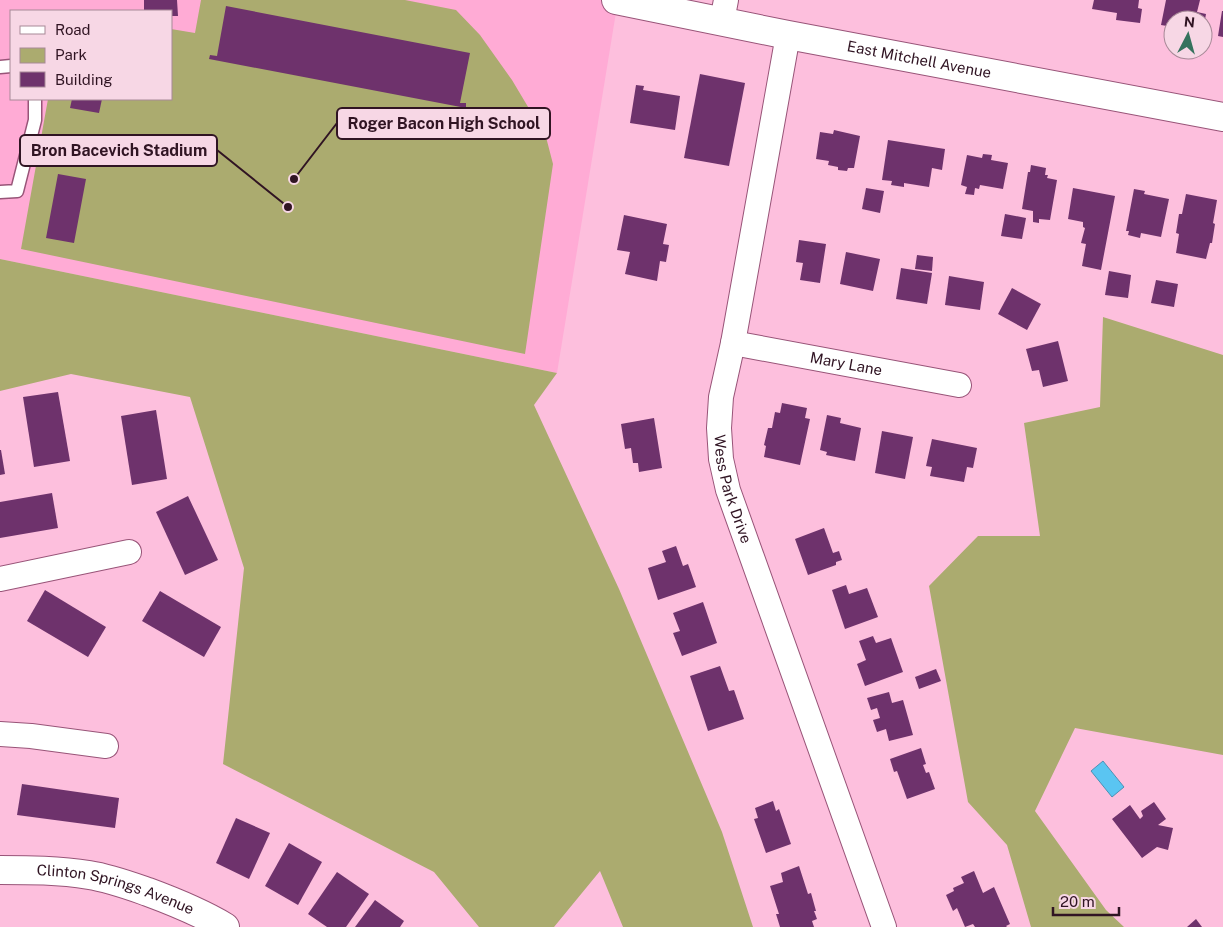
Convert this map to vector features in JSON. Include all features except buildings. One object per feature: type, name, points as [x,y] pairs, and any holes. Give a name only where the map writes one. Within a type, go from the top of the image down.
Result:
[{"type":"street","name":"East Mitchell Avenue","points":[[616,0],[724,11],[788,35],[1223,117]]},
{"type":"street","name":"Wess Park Drive","points":[[788,35],[733,343],[721,397],[719,428],[721,459],[728,490],[884,927]]},
{"type":"street","name":"Mary Lane","points":[[733,343],[958,385]]},
{"type":"street","points":[[0,579],[128,552]]},
{"type":"street","points":[[0,734],[106,746]]},
{"type":"street","name":"Clinton Springs Avenue","points":[[0,870],[36,870],[88,875],[119,882],[178,903],[225,927]]},
{"type":"lane","points":[[0,192],[17,190],[35,120],[35,100]]},
{"type":"shaded area","points":[[0,0],[618,0],[557,373],[0,259]]},
{"type":"green space","points":[[201,0],[405,0],[456,10],[480,35],[512,80],[546,137],[553,164],[525,354],[21,249],[48,100],[172,100],[172,29],[195,33]]},
{"type":"green space","points":[[0,259],[557,373],[534,405],[619,589],[722,832],[753,927],[623,927],[600,871],[554,927],[479,927],[434,872],[223,764],[244,568],[190,397],[71,374],[0,391]]},
{"type":"green space","points":[[1103,317],[1223,355],[1223,755],[1075,728],[1035,811],[1106,910],[1124,927],[1031,927],[1007,845],[968,802],[929,586],[978,536],[1040,536],[1024,423],[1100,407]]},
{"type":"water","points":[[1103,761],[1124,787],[1112,797],[1091,771]]},
{"type":"place","name":"Roger Bacon High School","points":[[294,179]]},
{"type":"place","name":"Bron Bacevich Stadium","points":[[288,207]]}]
